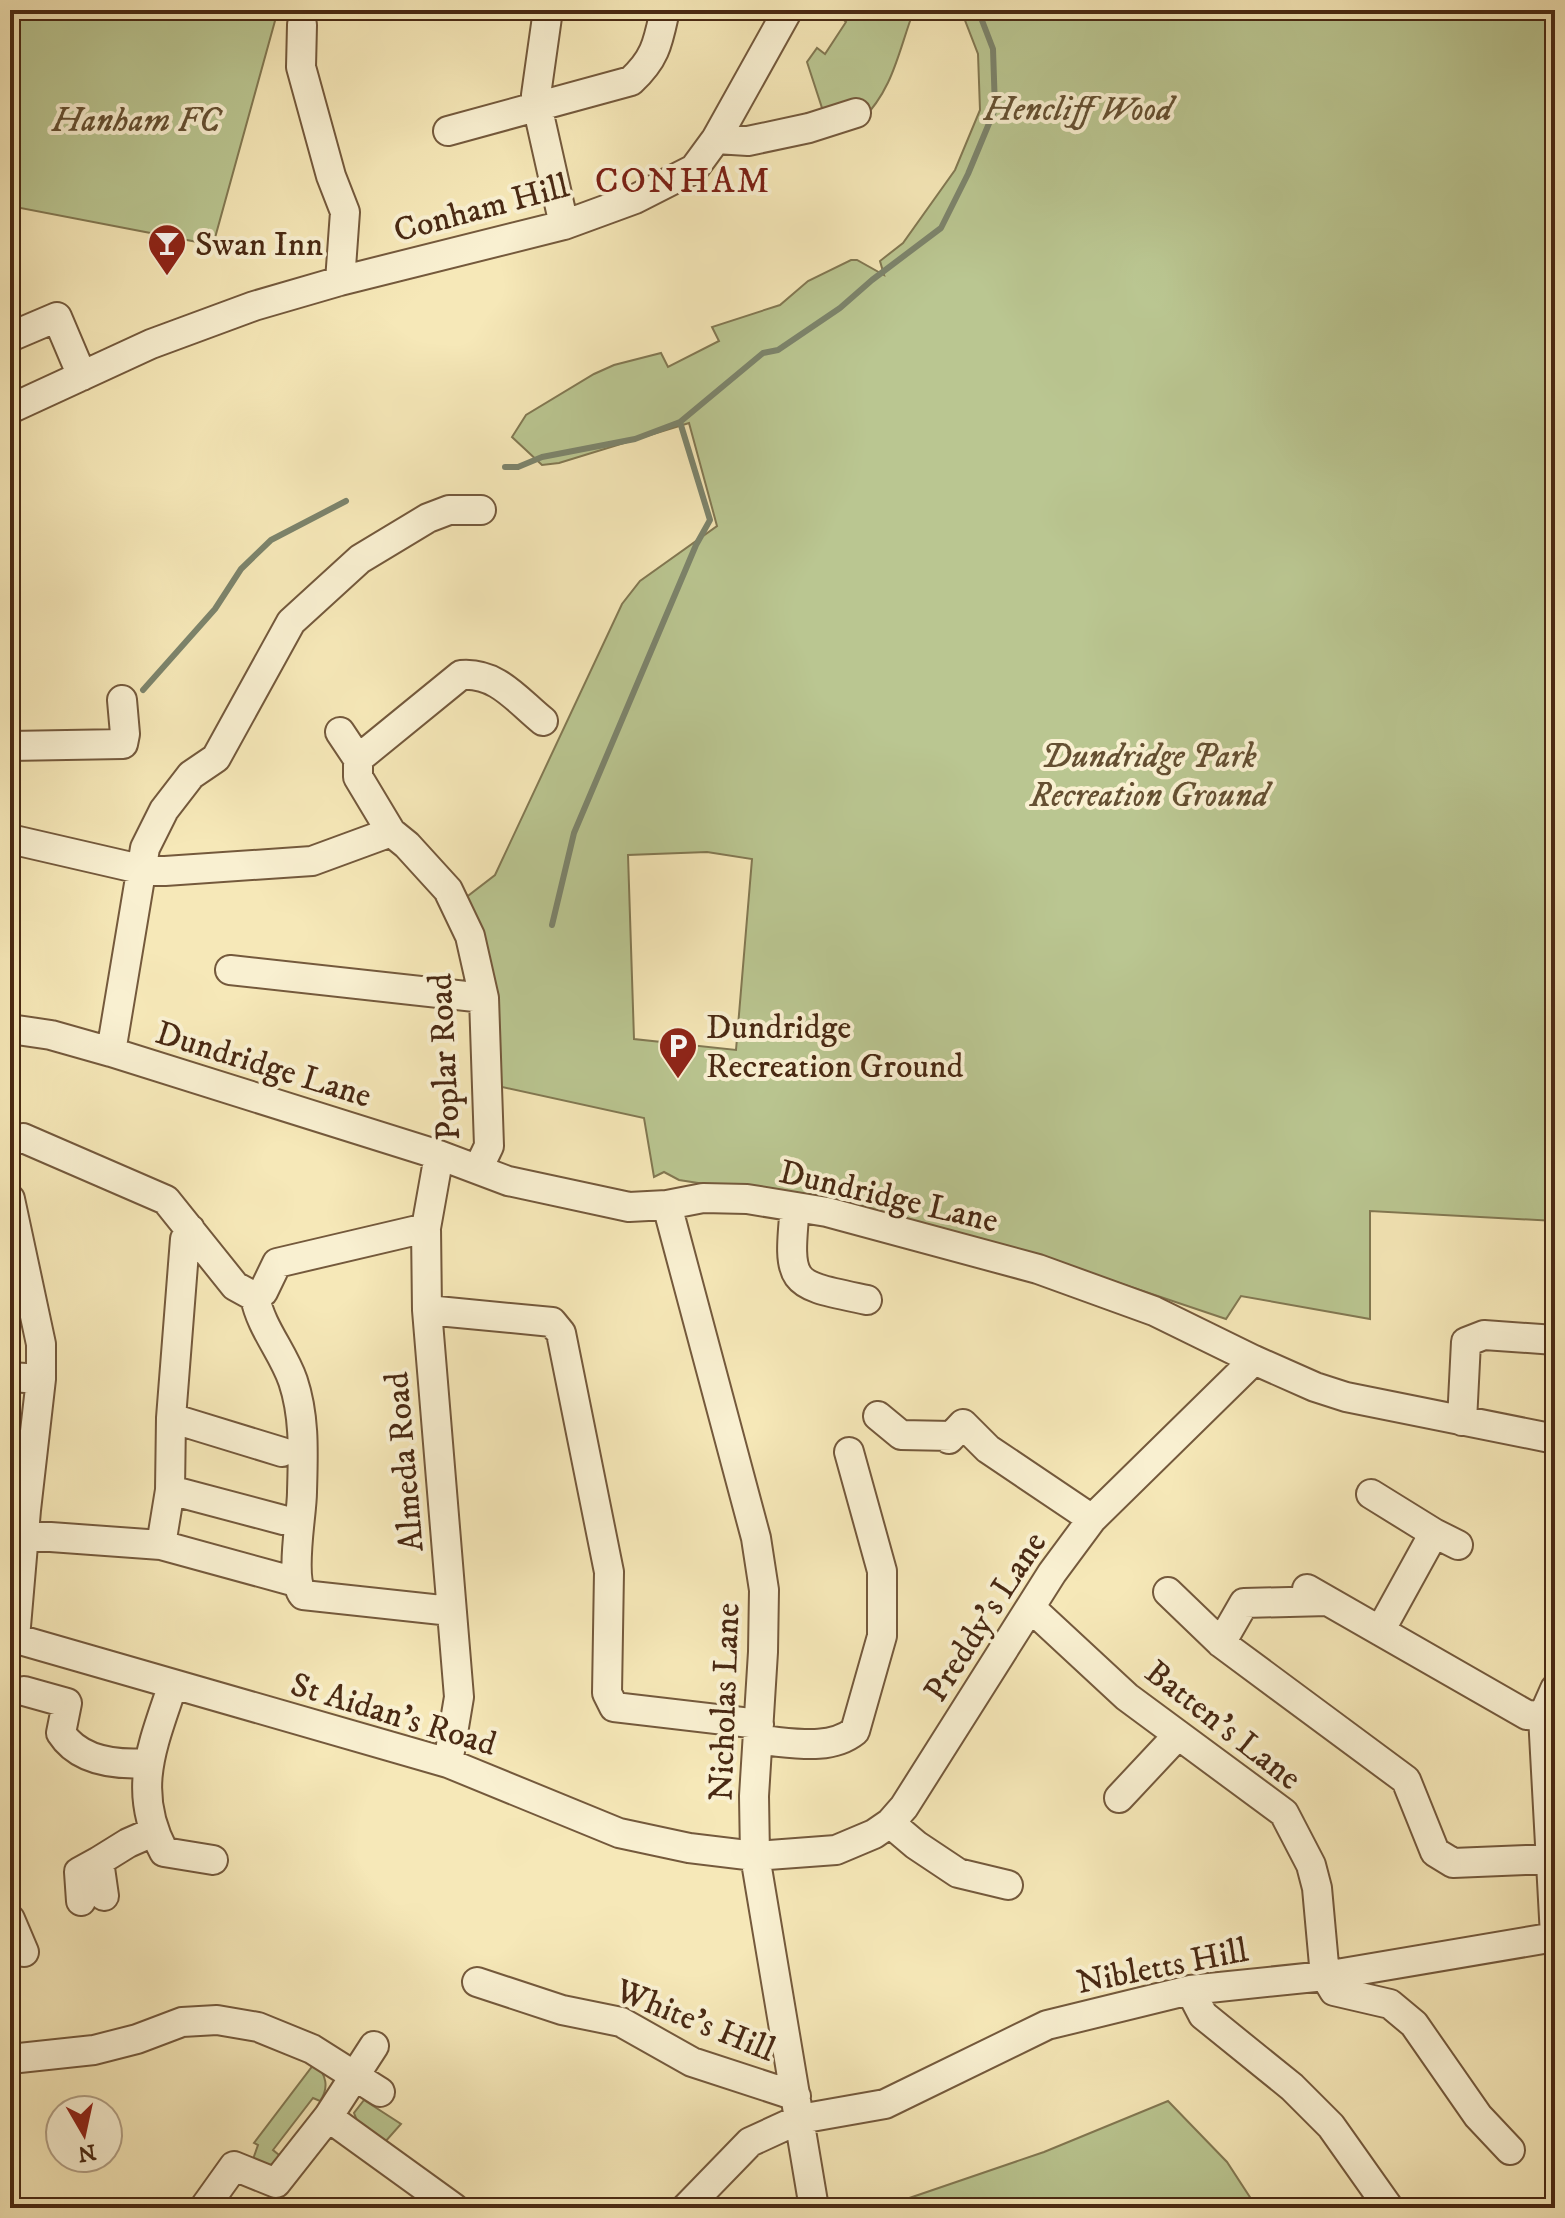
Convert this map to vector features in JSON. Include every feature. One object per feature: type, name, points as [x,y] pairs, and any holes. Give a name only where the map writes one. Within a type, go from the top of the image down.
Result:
[{"type":"street","points":[[548,10],[536,95],[564,225]]},
{"type":"street","points":[[448,131],[631,81],[646,67],[656,50],[665,10]]},
{"type":"street","name":"Conham Hill","points":[[10,409],[151,344],[254,306],[340,281],[564,225],[635,199],[694,169],[716,139],[788,10]]},
{"type":"street","points":[[302,25],[301,67],[331,176],[345,212],[340,281]]},
{"type":"street","points":[[716,139],[748,141],[809,128],[856,113]]},
{"type":"street","points":[[10,337],[57,317],[82,376]]},
{"type":"street","points":[[111,1052],[145,848],[164,810],[191,775],[216,758],[291,622],[360,559],[428,518],[449,510],[481,510]]},
{"type":"street","points":[[358,759],[461,675],[478,674],[493,679],[543,721]]},
{"type":"street","points":[[10,746],[123,744],[122,700]]},
{"type":"street","name":"Poplar Road","points":[[340,732],[358,759],[358,777],[391,832],[448,890],[470,936],[484,998],[489,1146],[478,1169]]},
{"type":"street","points":[[10,839],[140,869],[165,871],[312,861],[391,832]]},
{"type":"street","points":[[230,970],[484,998]]},
{"type":"street","name":"Dundridge Lane","points":[[10,1029],[51,1035],[111,1052],[439,1155],[508,1181],[629,1207],[667,1205],[703,1198],[747,1199],[827,1212],[1038,1269],[1154,1311],[1254,1360],[1346,1397],[1555,1439]]},
{"type":"street","points":[[10,1140],[23,1138],[166,1200],[235,1286],[255,1297],[258,1312],[293,1379],[302,1418],[302,1496],[296,1582],[303,1595],[451,1611]]},
{"type":"street","name":"Almeda Road","points":[[439,1155],[426,1228],[427,1310],[459,1697],[448,1763]]},
{"type":"street","points":[[10,1199],[15,1257],[41,1344],[41,1379],[20,1518],[12,1638]]},
{"type":"street","name":"Nicholas Lane","points":[[667,1205],[756,1538],[764,1590],[754,1796],[755,1856],[814,2208]]},
{"type":"street","points":[[795,1207],[792,1262],[796,1276],[811,1287],[867,1300]]},
{"type":"street","points":[[255,1297],[263,1292],[277,1263],[426,1228]]},
{"type":"street","points":[[161,1545],[170,1490],[171,1418],[185,1239],[190,1229]]},
{"type":"street","points":[[427,1310],[552,1322],[561,1333],[609,1572],[607,1693],[614,1707],[827,1744],[843,1740],[855,1731],[882,1636],[882,1571],[849,1452]]},
{"type":"street","points":[[1462,1421],[1466,1342],[1484,1335],[1555,1340]]},
{"type":"street","name":"Preddy's Lane","points":[[755,1856],[836,1850],[874,1834],[890,1823],[919,1785],[1052,1573],[1092,1519],[1254,1360]]},
{"type":"street","points":[[10,1377],[41,1379]]},
{"type":"street","points":[[878,1416],[901,1435],[960,1428],[1092,1519]]},
{"type":"street","points":[[171,1418],[282,1452]]},
{"type":"street","points":[[170,1490],[283,1520]]},
{"type":"street","points":[[1371,1494],[1446,1539],[1380,1631]]},
{"type":"street","points":[[20,1518],[161,1545],[296,1582]]},
{"type":"street","points":[[1168,1592],[1221,1643],[1406,1780],[1435,1852],[1453,1863],[1551,1859]]},
{"type":"street","points":[[1221,1643],[1244,1603],[1318,1595],[1527,1715],[1543,1716]]},
{"type":"street","name":"Batten's Lane","points":[[1031,1608],[1127,1697],[1284,1813],[1311,1865],[1317,1888],[1325,1976]]},
{"type":"street","name":"St Aidan's Road","points":[[12,1638],[448,1763],[619,1833],[689,1848],[755,1856]]},
{"type":"street","points":[[148,1842],[147,1763],[173,1684]]},
{"type":"street","points":[[1555,1689],[1543,1716],[1555,1937]]},
{"type":"street","points":[[24,1691],[67,1703],[61,1733],[69,1745],[93,1757],[126,1764],[147,1763]]},
{"type":"street","points":[[1119,1798],[1178,1735]]},
{"type":"street","points":[[890,1823],[958,1873],[1008,1885]]},
{"type":"street","points":[[92,1898],[99,1861],[148,1842],[213,1860]]},
{"type":"street","points":[[10,1919],[24,1952]]},
{"type":"street","name":"Nibletts Hill","points":[[798,2108],[885,2104],[1047,2025],[1190,1990],[1325,1976],[1555,1937]]},
{"type":"street","points":[[1325,1976],[1334,1991],[1390,2004],[1414,2024],[1478,2116],[1510,2150]]},
{"type":"street","name":"White's Hill","points":[[477,1982],[562,2010],[621,2022],[692,2062],[798,2108]]},
{"type":"street","points":[[1190,1990],[1203,2015],[1292,2087],[1331,2126],[1389,2208]]},
{"type":"street","points":[[10,2059],[94,2050],[137,2039],[182,2022],[217,2020],[258,2027],[312,2049],[380,2092]]},
{"type":"street","points":[[204,2208],[234,2166],[276,2183],[328,2117],[374,2046]]},
{"type":"street","points":[[686,2208],[750,2142],[798,2108]]},
{"type":"street","points":[[328,2117],[454,2208]]},
{"type":"green space","name":"Hanham FC","points":[[10,10],[278,10],[213,245],[10,206]]},
{"type":"green space","name":"Hencliff Wood","points":[[840,10],[914,10],[888,82],[861,121],[800,125],[822,108],[807,62],[817,48],[825,54],[846,22]]},
{"type":"green space","name":"Dundridge Park Recreation Ground","points":[[961,10],[1555,10],[1555,1221],[1370,1211],[1370,1319],[1241,1296],[1226,1319],[1039,1256],[813,1201],[679,1180],[664,1172],[654,1177],[644,1118],[493,1085],[464,899],[495,875],[622,604],[640,581],[717,526],[689,423],[559,463],[542,465],[512,437],[526,415],[594,374],[614,365],[661,353],[668,367],[719,341],[712,327],[780,305],[808,281],[851,260],[857,260],[884,275],[880,261],[903,243],[955,170],[980,110],[978,54]],"holes":[[[707,852],[752,859],[736,1050],[634,1039],[628,855]]]},
{"type":"green space","points":[[314,2064],[324,2077],[325,2091],[320,2101],[313,2098],[273,2150],[284,2159],[275,2167],[252,2162],[258,2145],[254,2143]]},
{"type":"green space","points":[[364,2100],[401,2124],[385,2142],[360,2128],[354,2113]]},
{"type":"green space","points":[[1168,2101],[1227,2162],[1257,2208],[880,2208],[1044,2152]]},
{"type":"waterway","points":[[505,467],[518,467],[542,457],[635,439],[680,422],[763,353],[778,350],[840,308],[941,228],[995,109],[993,49],[978,10]]},
{"type":"waterway","points":[[552,925],[574,833],[696,545],[710,520],[680,422]]},
{"type":"waterway","points":[[143,690],[215,609],[241,569],[271,540],[346,501]]},
{"type":"place","name":"Swan Inn","points":[[167,277]]},
{"type":"place","name":"Dundridge Recreation Ground","points":[[678,1080]]},
{"type":"district","name":"CONHAM","points":[[683,179]]}]
